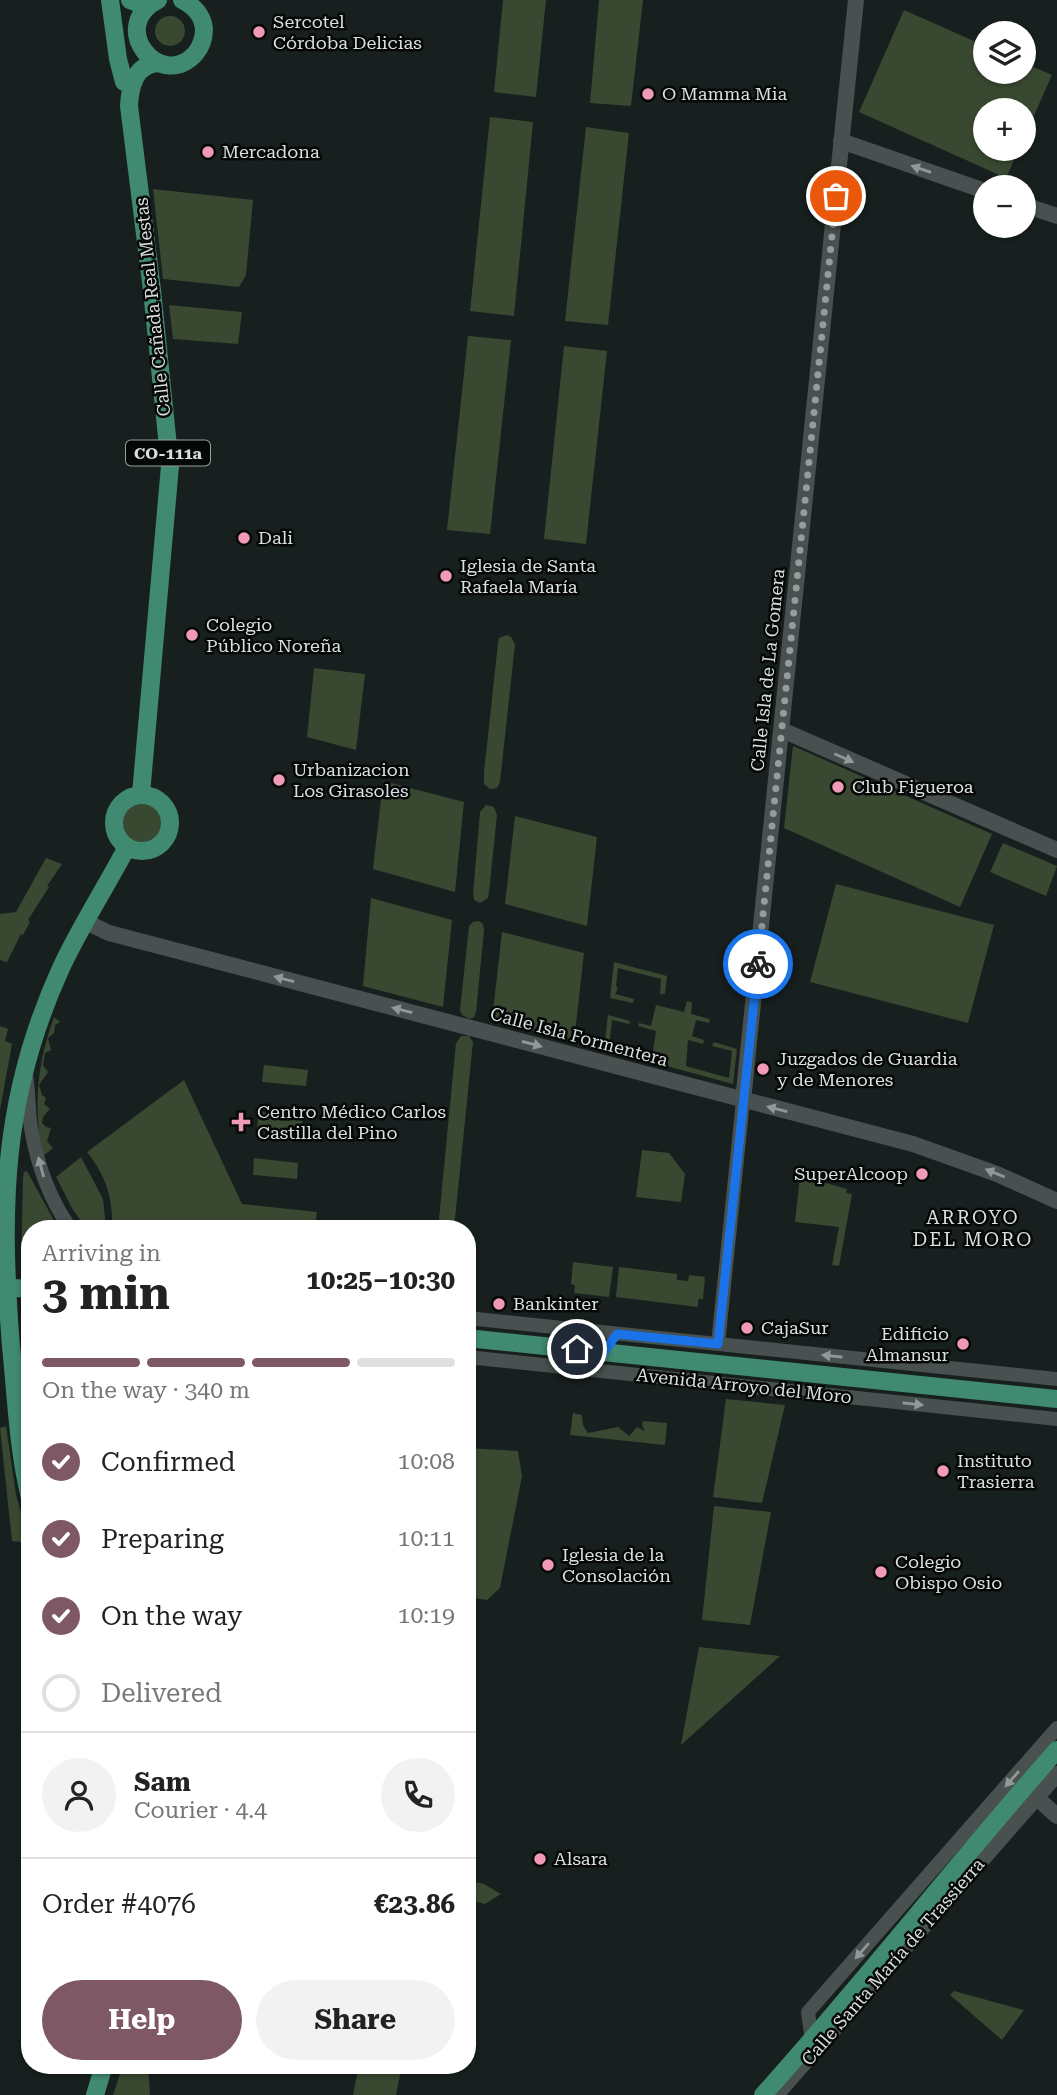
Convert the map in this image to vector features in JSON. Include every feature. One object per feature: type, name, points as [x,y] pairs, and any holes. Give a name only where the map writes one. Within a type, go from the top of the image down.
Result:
[{"type":"main road","points":[[111,0],[122,23],[137,36],[144,53],[159,63],[176,65],[192,57],[203,39],[208,0]]},
{"type":"main road","points":[[111,0],[118,59],[124,82]]},
{"type":"main road","points":[[130,0],[138,3],[155,2]]},
{"type":"main road","points":[[183,0],[197,11],[203,24]]},
{"type":"main road","name":"Calle Isla de La Gomera","points":[[743,1101],[856,0]]},
{"type":"main road","name":"Calle Cañada Real Mestas","points":[[141,794],[170,466],[131,112],[124,82],[126,60],[137,36],[139,18],[155,2]]},
{"type":"main road","name":"Calle Cañada Real Mestas","points":[[131,112],[131,86],[138,73],[148,65],[159,63]]},
{"type":"main road","points":[[841,141],[973,187]]},
{"type":"main road","points":[[1036,209],[1057,216]]},
{"type":"main road","points":[[782,730],[1057,850]]},
{"type":"main road","points":[[141,794],[163,804],[169,817],[169,830],[160,845],[144,851],[127,847],[116,834],[114,817],[124,801],[141,794]]},
{"type":"main road","points":[[21,1445],[4,1231],[10,1138],[18,1092],[40,1022],[62,967],[127,847]]},
{"type":"main road","name":"Calle Isla Formentera","points":[[86,922],[109,933],[924,1148],[997,1174],[1057,1201]]},
{"type":"main road","points":[[0,1287],[21,1288]]},
{"type":"main road","name":"Avenida Arroyo del Moro","points":[[476,1339],[1057,1399]]},
{"type":"main road","name":"Calle Santa María de Trassierra","points":[[763,2095],[986,1830],[1049,1748]]},
{"type":"main road","name":"Calle Santa María de Trassierra","points":[[776,2095],[1057,1774]]},
{"type":"main road","points":[[1037,1798],[1057,1816]]},
{"type":"main road","points":[[986,1830],[1010,1828]]},
{"type":"main road","points":[[95,2095],[101,2074]]},
{"type":"street","points":[[25,1070],[31,1128],[43,1177],[66,1220]]},
{"type":"street","name":"Calle Isla de La Gomera","points":[[718,1344],[743,1101]]},
{"type":"street","points":[[476,1319],[1057,1379]]},
{"type":"street","points":[[498,1322],[521,1343],[500,1360]]},
{"type":"street","points":[[604,1352],[617,1334]]},
{"type":"street","name":"Avenida Arroyo del Moro","points":[[476,1358],[1057,1419]]},
{"type":"street","points":[[989,1412],[977,1391],[998,1373]]},
{"type":"street","name":"Calle Santa María de Trassierra","points":[[812,2040],[808,2012],[989,1805],[1049,1748],[1057,1728]]},
{"type":"street","points":[[1049,1748],[1057,1743]]},
{"type":"street","points":[[986,1830],[989,1805]]},
{"type":"green space","points":[[503,0],[546,0],[536,97],[494,92]]},
{"type":"green space","points":[[599,0],[643,0],[631,106],[590,103]]},
{"type":"green space","points":[[904,10],[973,41],[973,84],[1036,84],[1036,68],[1052,75],[1036,111],[1036,98],[973,98],[973,161],[1014,161],[1007,175],[999,175],[859,112]]},
{"type":"green space","points":[[170,16],[181,20],[185,31],[181,42],[170,46],[159,42],[155,31],[159,20]]},
{"type":"green space","points":[[490,117],[533,122],[514,316],[470,311]]},
{"type":"green space","points":[[586,127],[629,133],[608,325],[565,321]]},
{"type":"green space","points":[[153,189],[253,200],[246,275],[239,287],[163,279]]},
{"type":"green space","points":[[169,305],[242,312],[238,344],[173,339]]},
{"type":"green space","points":[[468,336],[511,340],[490,534],[447,530]]},
{"type":"green space","points":[[564,346],[607,351],[586,544],[544,539]]},
{"type":"green space","points":[[507,635],[515,644],[500,782],[497,788],[490,789],[484,784],[484,772],[498,643],[499,638]]},
{"type":"green space","points":[[314,668],[365,674],[356,750],[307,737]]},
{"type":"green space","name":"Club Figueroa","points":[[793,746],[992,834],[960,907],[784,828]]},
{"type":"green space","points":[[383,781],[464,802],[455,892],[373,869]]},
{"type":"green space","points":[[142,803],[156,809],[162,823],[156,837],[142,843],[128,837],[122,823],[128,809]]},
{"type":"green space","points":[[486,805],[494,807],[497,815],[488,898],[480,903],[474,900],[473,894],[480,812]]},
{"type":"green space","points":[[515,816],[597,837],[587,926],[505,904]]},
{"type":"green space","points":[[1003,843],[1057,866],[1046,896],[990,872]]},
{"type":"green space","points":[[46,858],[62,864],[47,886],[49,887],[28,920],[30,922],[7,962],[0,960],[0,914],[16,912]]},
{"type":"green space","points":[[836,884],[994,925],[968,1023],[810,982]]},
{"type":"green space","points":[[371,898],[452,920],[443,1007],[363,986]]},
{"type":"green space","points":[[479,921],[484,930],[476,1012],[470,1019],[462,1015],[460,1010],[469,926]]},
{"type":"green space","points":[[502,932],[584,953],[574,1042],[492,1020]]},
{"type":"green space","points":[[614,962],[667,976],[665,994],[660,994],[661,979],[618,968],[618,988],[615,994],[634,999],[633,1003],[610,998]]},
{"type":"green space","points":[[687,1001],[692,1002],[691,1014],[710,1019],[709,1023],[696,1020],[692,1036],[704,1040],[703,1044],[688,1040],[686,1066],[729,1078],[732,1051],[712,1046],[714,1042],[737,1049],[733,1084],[604,1049],[608,1015],[630,1021],[629,1024],[612,1020],[609,1046],[652,1057],[656,1031],[638,1026],[639,1023],[651,1026],[656,1005],[684,1012]]},
{"type":"green space","points":[[54,1017],[60,1022],[55,1025],[54,1033],[48,1038],[51,1050],[45,1053],[43,1065],[48,1072],[39,1085],[46,1098],[44,1104],[50,1109],[43,1117],[42,1123],[51,1128],[47,1141],[53,1148],[42,1157],[38,1086],[43,1053]]},
{"type":"green space","points":[[0,1026],[8,1029],[5,1041],[12,1044],[0,1110]]},
{"type":"green space","points":[[461,1036],[469,1036],[473,1042],[455,1219],[439,1220],[439,1219],[456,1043]]},
{"type":"green space","points":[[264,1065],[308,1070],[306,1086],[262,1082]]},
{"type":"green space","points":[[184,1080],[242,1204],[317,1212],[316,1220],[112,1220],[107,1188],[87,1152]]},
{"type":"green space","points":[[259,1112],[303,1116],[301,1133],[257,1128]]},
{"type":"green space","points":[[642,1150],[669,1153],[685,1174],[681,1202],[636,1197]]},
{"type":"green space","points":[[81,1157],[103,1199],[105,1220],[80,1220],[56,1177]]},
{"type":"green space","points":[[254,1158],[298,1163],[297,1179],[253,1175]]},
{"type":"green space","points":[[27,1171],[54,1220],[22,1220],[24,1172]]},
{"type":"green space","points":[[800,1176],[847,1189],[846,1193],[852,1194],[839,1266],[832,1265],[839,1227],[795,1222]]},
{"type":"green space","points":[[573,1262],[613,1267],[609,1297],[574,1293],[575,1285],[571,1284]]},
{"type":"green space","points":[[619,1267],[677,1274],[677,1280],[688,1281],[689,1275],[705,1277],[703,1299],[698,1299],[698,1307],[616,1297]]},
{"type":"green space","points":[[726,1399],[785,1405],[762,1503],[713,1497]]},
{"type":"green space","points":[[573,1413],[582,1415],[583,1425],[588,1433],[618,1427],[629,1436],[637,1427],[645,1431],[643,1421],[667,1423],[665,1445],[570,1435]]},
{"type":"green space","points":[[6,1426],[21,1512],[21,1542],[12,1541],[0,1428]]},
{"type":"green space","points":[[476,1449],[518,1451],[522,1476],[500,1588],[487,1600],[476,1598]]},
{"type":"green space","points":[[714,1506],[771,1512],[750,1625],[702,1620]]},
{"type":"green space","points":[[699,1647],[780,1656],[681,1745]]},
{"type":"green space","points":[[476,1882],[501,1894],[485,1904],[476,1902]]},
{"type":"green space","points":[[954,1991],[1024,2010],[1002,2040],[950,1995]]},
{"type":"green space","points":[[120,2074],[149,2074],[150,2095],[113,2095]]},
{"type":"green space","points":[[357,2074],[400,2074],[396,2095],[353,2095]]},
{"type":"way so far","points":[[758,964],[836,196]]},
{"type":"place","name":"Sercotel Córdoba Delicias","points":[[259,32]]},
{"type":"place","name":"O Mamma Mia","points":[[648,94]]},
{"type":"place","name":"Mercadona","points":[[208,152]]},
{"type":"place","name":"Dali","points":[[244,538]]},
{"type":"place","name":"Iglesia de Santa Rafaela María","points":[[446,576]]},
{"type":"place","name":"Colegio Público Noreña","points":[[192,635]]},
{"type":"place","name":"Urbanizacion Los Girasoles","points":[[279,780]]},
{"type":"place","name":"Club Figueroa","points":[[838,787]]},
{"type":"place","name":"Juzgados de Guardia y de Menores","points":[[763,1069]]},
{"type":"place","name":"Centro Médico Carlos Castilla del Pino","points":[[241,1122]]},
{"type":"place","name":"SuperAlcoop","points":[[922,1174]]},
{"type":"place","name":"Bankinter","points":[[499,1304]]},
{"type":"place","name":"CajaSur","points":[[747,1328]]},
{"type":"place","name":"Edificio Almansur","points":[[963,1344]]},
{"type":"place","name":"Instituto Trasierra","points":[[943,1471]]},
{"type":"place","name":"Iglesia de la Consolación","points":[[548,1565]]},
{"type":"place","name":"Colegio Obispo Osio","points":[[881,1572]]},
{"type":"place","name":"Alsara","points":[[540,1859]]},
{"type":"district","name":"ARROYO DEL MORO","points":[[973,1228]]},
{"type":"route","points":[[577,1349],[604,1352],[617,1334],[718,1344],[758,964]]}]
